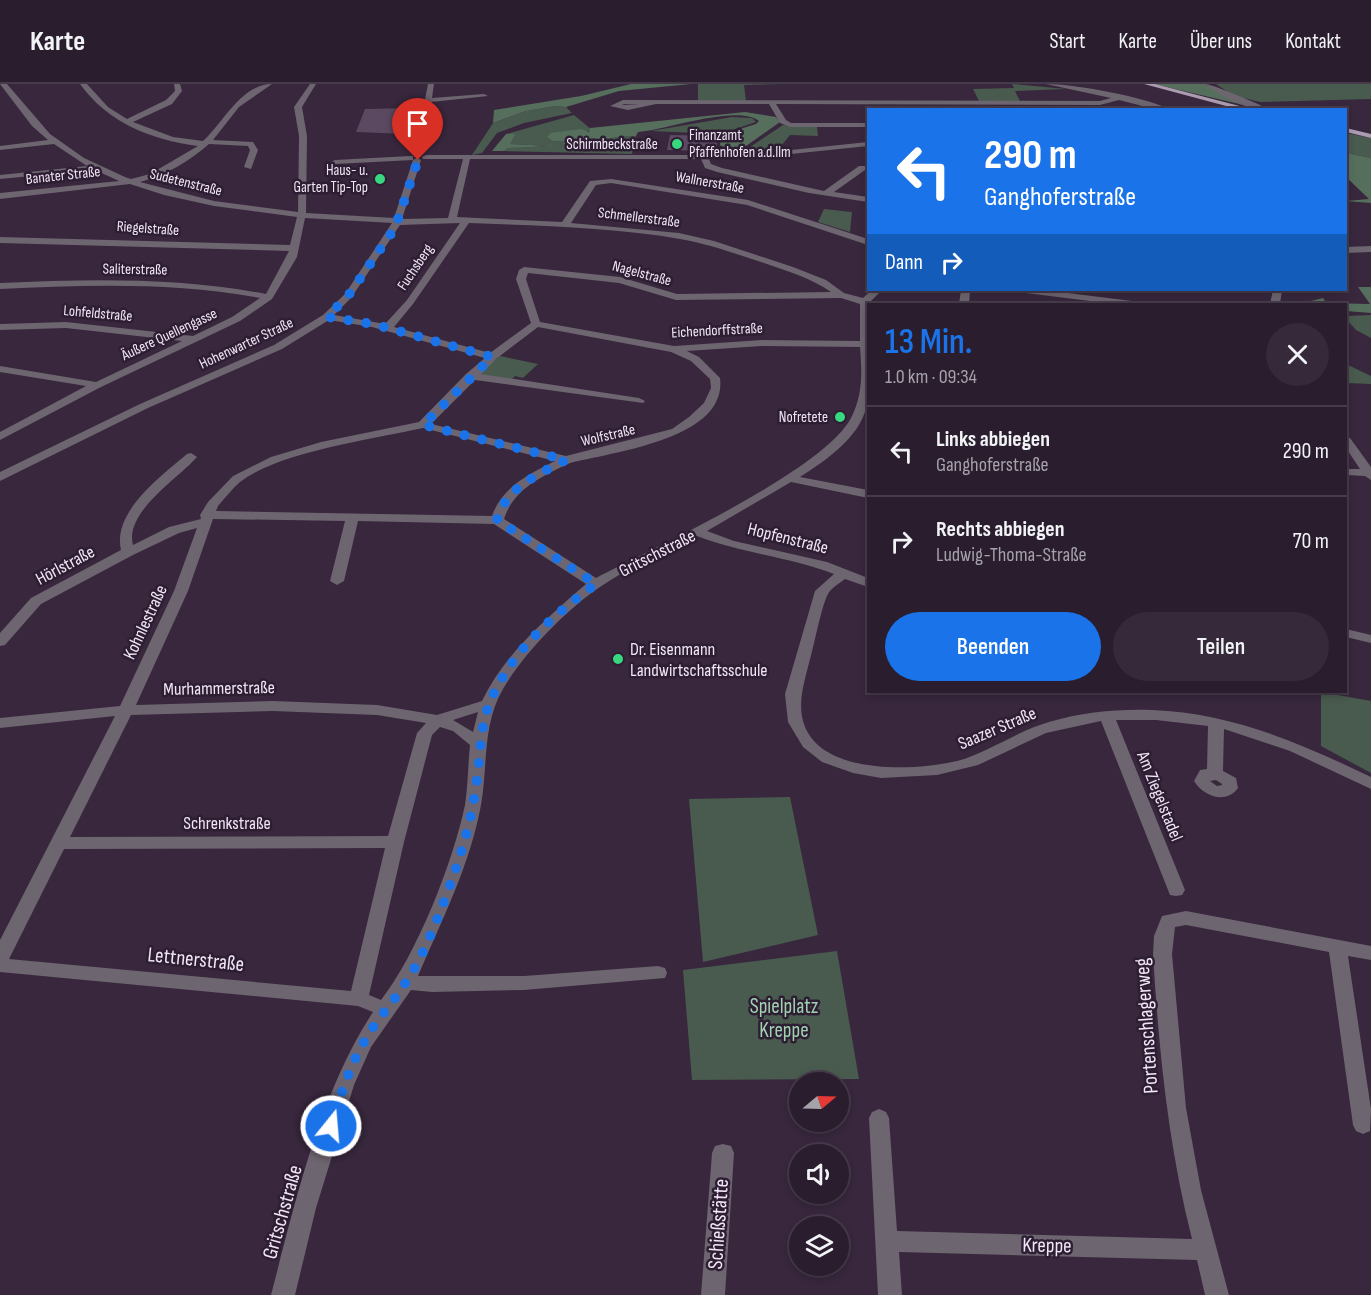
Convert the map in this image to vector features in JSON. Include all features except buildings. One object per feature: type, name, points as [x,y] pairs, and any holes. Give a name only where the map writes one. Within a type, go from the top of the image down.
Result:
[{"type":"main road","points":[[1147,84],[1244,108]]},
{"type":"main road","points":[[1347,130],[1371,136]]},
{"type":"street","name":"Sudetenstraße","points":[[3,84],[11,101],[54,142],[130,182],[227,206],[398,221]]},
{"type":"street","points":[[83,84],[101,105],[163,137],[206,143],[243,142],[252,145],[254,150],[248,167]]},
{"type":"street","points":[[129,121],[171,100],[179,92],[177,84]]},
{"type":"street","points":[[130,182],[159,173],[206,143],[236,105],[268,84]]},
{"type":"street","name":"Äußere Quellengasse","points":[[0,437],[97,385],[236,319],[269,297],[282,278],[295,248],[302,214],[303,136],[298,107],[313,84]]},
{"type":"street","name":"Hohenwarter Straße","points":[[0,477],[172,393],[278,347],[327,317],[348,296],[398,221],[418,157],[431,84]]},
{"type":"street","points":[[1049,84],[1120,97],[1161,108]]},
{"type":"street","points":[[1209,84],[1233,99],[1261,108]]},
{"type":"street","points":[[427,100],[484,96]]},
{"type":"street","points":[[653,104],[1090,103],[1120,97]]},
{"type":"street","points":[[771,102],[783,121],[790,125],[867,125]]},
{"type":"street","points":[[0,147],[54,142]]},
{"type":"street","name":"Schirmbeckstraße","points":[[335,162],[418,157],[704,158],[772,156],[867,144]]},
{"type":"street","points":[[452,220],[467,157]]},
{"type":"street","points":[[704,158],[712,168],[825,194],[867,199]]},
{"type":"street","points":[[0,177],[98,167]]},
{"type":"street","points":[[825,194],[862,168]]},
{"type":"street","name":"Wallnerstraße","points":[[565,225],[580,199],[593,183],[611,181],[748,203],[867,242]]},
{"type":"street","name":"Banater Straße","points":[[0,195],[130,182]]},
{"type":"street","name":"Schmellerstraße","points":[[398,221],[452,220],[644,231],[711,243],[808,275],[829,285],[841,295],[865,303]]},
{"type":"street","name":"Fuchsberg","points":[[387,328],[410,302],[466,221]]},
{"type":"street","name":"Riegelstraße","points":[[0,240],[109,240],[225,248],[295,248]]},
{"type":"street","points":[[1347,250],[1371,249]]},
{"type":"street","name":"Nagelstraße","points":[[536,324],[536,317],[522,285],[524,270],[620,280],[676,297],[841,295]]},
{"type":"street","name":"Saliterstraße","points":[[0,286],[183,284],[223,287],[269,297]]},
{"type":"street","points":[[865,303],[876,291]]},
{"type":"street","points":[[1031,291],[1054,296],[1121,303]]},
{"type":"street","name":"Gritschstraße","points":[[865,303],[867,372]]},
{"type":"street","points":[[327,317],[387,328],[492,357]]},
{"type":"street","name":"Lohfeldstraße","points":[[0,327],[55,324],[194,339]]},
{"type":"street","points":[[423,425],[470,376],[536,324]]},
{"type":"street","name":"Eichendorffstraße","points":[[536,324],[674,350],[762,343],[865,344]]},
{"type":"street","name":"Wolfstraße","points":[[423,425],[566,460],[668,435],[680,429],[707,407],[715,389],[715,378],[695,359],[674,350]]},
{"type":"street","points":[[0,369],[97,385]]},
{"type":"street","name":"Wolfstraße","points":[[470,376],[639,401]]},
{"type":"street","name":"Gritschstraße","points":[[283,1295],[305,1208],[344,1085],[363,1042],[406,982],[442,905],[462,849],[477,783],[478,743],[488,704],[507,670],[538,632],[596,584],[699,532],[831,450],[846,435],[856,419],[867,389]]},
{"type":"street","points":[[0,488],[182,398],[172,393]]},
{"type":"street","points":[[856,419],[867,422]]},
{"type":"street","name":"Kohnlestraße","points":[[0,958],[126,710],[182,591],[202,537],[205,518],[227,487],[261,465],[305,450],[423,425]]},
{"type":"street","points":[[1347,441],[1370,474]]},
{"type":"street","points":[[128,552],[125,538],[140,507],[190,457]]},
{"type":"street","points":[[566,460],[520,485],[504,503],[497,520],[596,584]]},
{"type":"street","points":[[1347,472],[1370,474]]},
{"type":"street","points":[[789,478],[867,494]]},
{"type":"street","name":"Hörlstraße","points":[[0,642],[36,601],[128,552],[205,518],[497,520]]},
{"type":"street","points":[[337,581],[352,519]]},
{"type":"street","name":"Hopfenstraße","points":[[699,532],[730,544],[822,565],[867,583]]},
{"type":"street","name":"Saazer Straße","points":[[844,573],[822,591],[793,694],[792,708],[799,730],[811,746],[828,759],[861,770],[885,773],[944,769],[980,759],[1053,726],[1107,716],[1158,715],[1216,723],[1291,745],[1371,784]]},
{"type":"street","points":[[1347,633],[1371,639]]},
{"type":"street","name":"Murhammerstraße","points":[[438,720],[488,704]]},
{"type":"street","name":"Murhammerstraße","points":[[0,723],[126,710],[318,706],[377,710],[438,720],[458,728],[478,743]]},
{"type":"street","name":"Am Ziegelstadel","points":[[1107,716],[1176,890]]},
{"type":"street","points":[[359,999],[395,843],[424,737],[438,720]]},
{"type":"street","points":[[1215,774],[1216,723]]},
{"type":"street","name":"Schrenkstraße","points":[[59,843],[395,843]]},
{"type":"street","name":"Portenschlagerweg","points":[[1217,1295],[1178,1125],[1169,1046],[1163,950],[1165,926],[1168,921],[1186,918],[1371,953]]},
{"type":"street","points":[[1337,946],[1363,1125]]},
{"type":"street","name":"Lettnerstraße","points":[[0,965],[359,999],[385,1009]]},
{"type":"street","points":[[406,982],[432,985],[524,983],[658,973]]},
{"type":"street","points":[[879,1118],[890,1295]]},
{"type":"street","name":"Schießstätte","points":[[713,1295],[723,1153]]},
{"type":"street","name":"Kreppe","points":[[888,1241],[1206,1250]]},
{"type":"green space","points":[[631,84],[691,84],[619,91],[566,107],[555,106],[526,111],[493,123],[494,110],[581,96]]},
{"type":"green space","points":[[698,84],[784,84],[744,85],[746,101],[698,101]]},
{"type":"green space","points":[[1012,84],[1066,89],[1015,91],[1020,101],[979,101],[973,89],[1014,88]]},
{"type":"green space","points":[[1154,84],[1206,84],[1224,96],[1252,107]]},
{"type":"green space","points":[[1216,84],[1371,84],[1371,99],[1260,102],[1232,95]]},
{"type":"green space","points":[[555,106],[566,107],[572,113],[524,123],[497,133],[482,153],[472,155],[493,123],[526,111]]},
{"type":"green space","points":[[745,112],[776,117],[780,122],[739,151],[728,150],[720,145],[721,135],[759,121],[734,115],[718,116],[638,132],[636,136],[556,145],[569,142],[553,141],[547,137],[551,133],[581,129],[589,132],[590,128]]},
{"type":"green space","points":[[574,115],[592,130],[553,141],[570,142],[550,146],[510,144],[506,134]]},
{"type":"green space","points":[[732,117],[752,118],[756,122],[720,134],[651,131]]},
{"type":"green space","points":[[783,125],[817,127],[818,136],[790,135],[777,151],[741,153]]},
{"type":"green space","points":[[1347,133],[1371,138],[1371,158],[1347,153]]},
{"type":"green space","points":[[506,134],[515,134],[510,144],[546,146],[508,148],[503,151],[492,151]]},
{"type":"green space","points":[[636,136],[632,154],[501,151],[508,148]]},
{"type":"green space","points":[[1347,153],[1371,158],[1371,203],[1347,201],[1369,199],[1347,178]]},
{"type":"green space","points":[[824,209],[852,212],[850,232],[818,222]]},
{"type":"green space","points":[[1358,287],[1371,287],[1371,313],[1347,311],[1347,303],[1370,304]]},
{"type":"green space","points":[[1323,298],[1326,303],[1303,303]]},
{"type":"green space","points":[[1371,315],[1371,338],[1356,330],[1347,320],[1347,316]]},
{"type":"green space","points":[[500,356],[538,364],[523,378],[515,376],[509,382],[482,375],[480,371]]},
{"type":"green space","points":[[1347,364],[1371,376],[1371,384],[1347,383]]},
{"type":"green space","points":[[1321,693],[1371,701],[1371,773],[1321,746]]},
{"type":"green space","points":[[790,797],[818,935],[703,962],[689,799]]},
{"type":"green space","name":"Spielplatz Kreppe","points":[[837,951],[859,1079],[849,1079],[849,1072],[789,1072],[789,1079],[692,1080],[683,970]]},
{"type":"place","name":"Finanzamt Pfaffenhofen a.d.Ilm","points":[[677,144]]},
{"type":"place","name":"Haus- u. Garten Tip-Top","points":[[380,179]]},
{"type":"place","name":"Nofretete","points":[[840,417]]},
{"type":"place","name":"Dr. Eisenmann Landwirtschaftsschule","points":[[618,659]]},
{"type":"route","points":[[331,1126],[344,1085],[363,1042],[406,982],[445,897],[468,827],[477,783],[478,743],[488,704],[496,687],[538,632],[596,584],[497,520],[504,503],[520,485],[566,460],[423,425],[470,376],[492,357],[373,324],[327,317],[348,296],[395,228],[418,160]]}]
